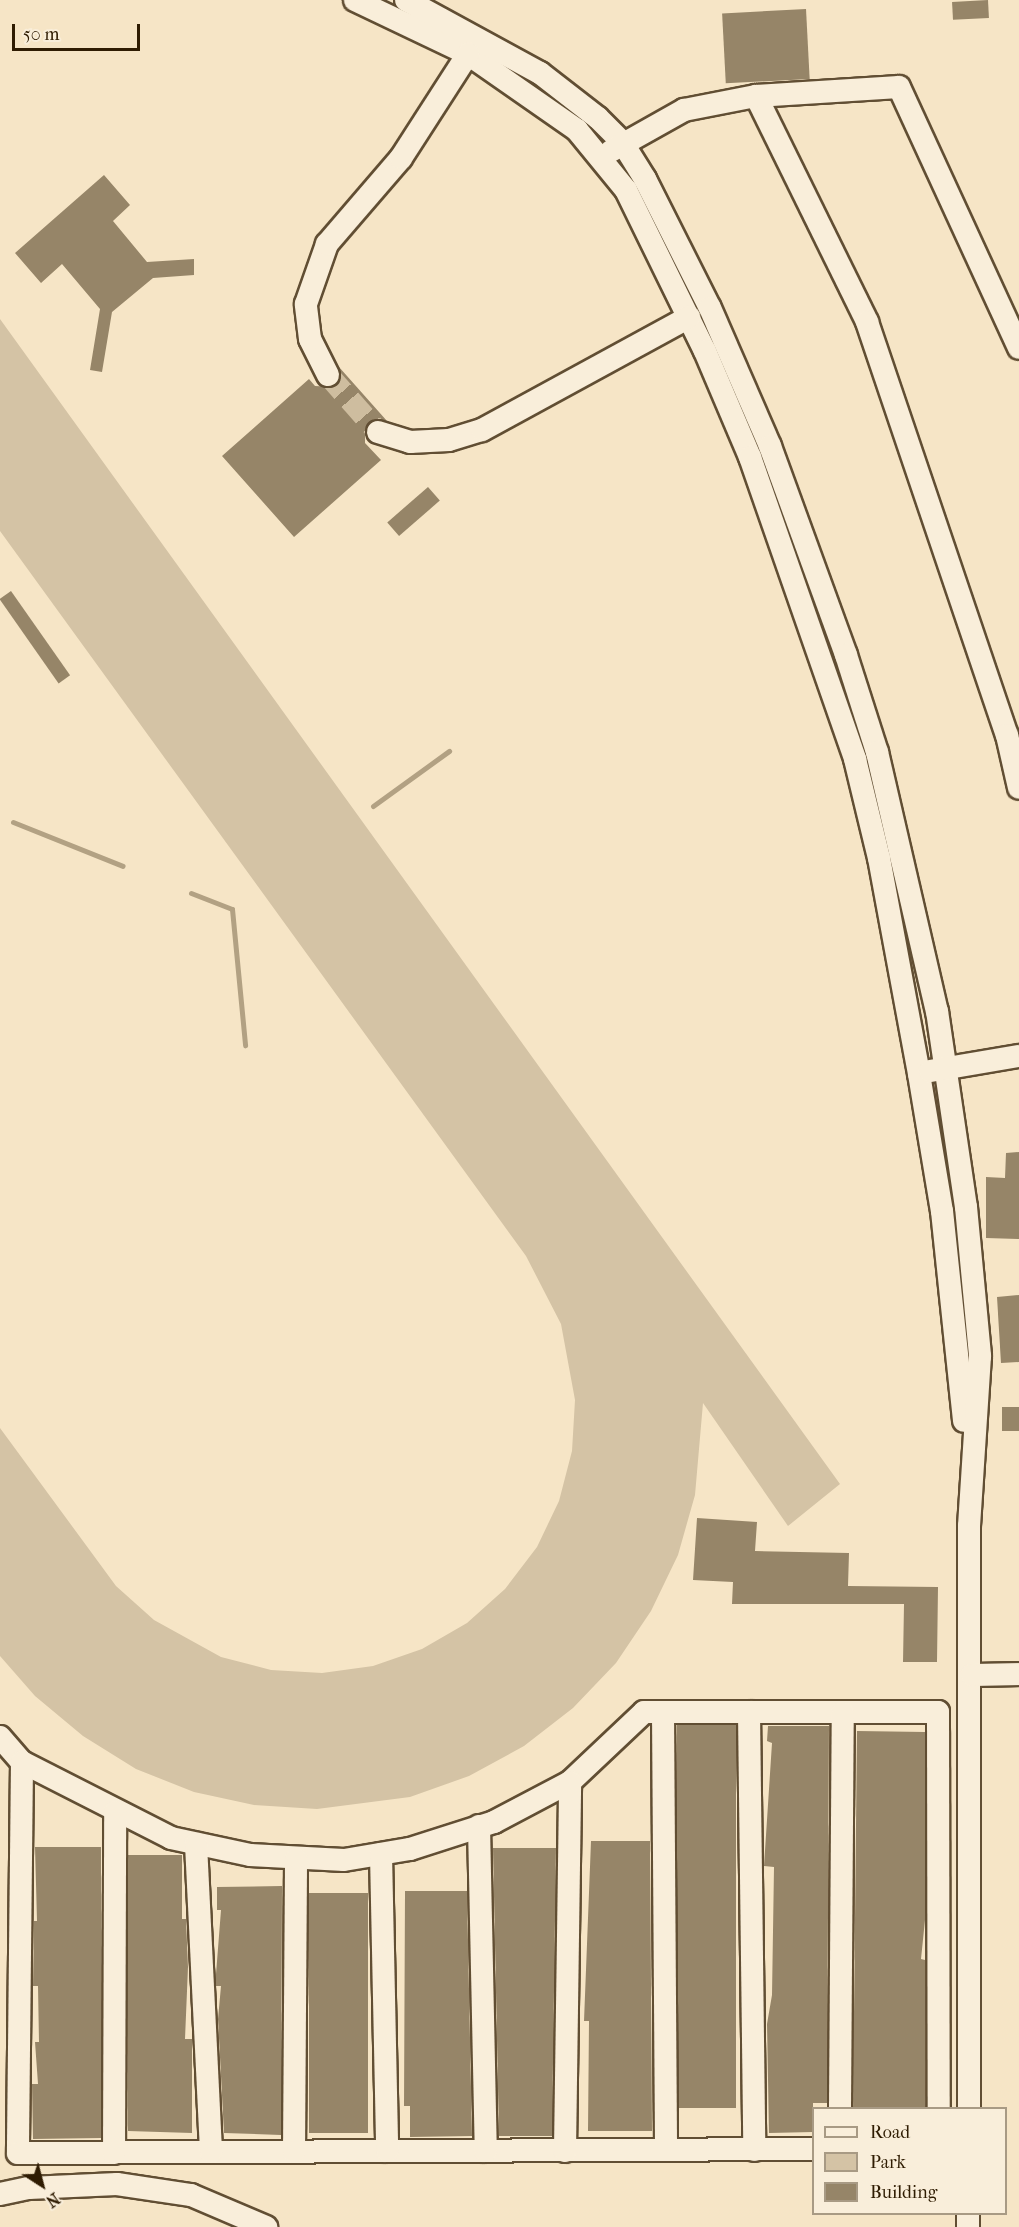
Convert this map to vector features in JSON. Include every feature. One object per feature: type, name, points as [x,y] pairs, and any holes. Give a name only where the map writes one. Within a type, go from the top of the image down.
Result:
[{"type":"street","points":[[355,0],[468,54],[577,130],[602,158],[626,190],[689,317],[750,457],[855,759],[879,858],[920,1074],[942,1211],[970,1472]]},
{"type":"street","points":[[406,0],[540,73],[598,118],[622,142],[645,179],[715,318],[770,446],[846,655],[903,852],[937,1011],[966,1207],[980,1356],[970,1472],[972,1675],[969,2107]]},
{"type":"street","points":[[328,375],[310,339],[306,304],[327,244],[401,158],[468,54]]},
{"type":"street","points":[[602,158],[622,142],[684,110],[756,96],[899,87],[1019,348]]},
{"type":"street","points":[[756,96],[867,322],[1007,735],[1019,788]]},
{"type":"street","points":[[378,432],[410,442],[449,441],[482,430],[689,317]]},
{"type":"street","points":[[920,1074],[1019,1056]]},
{"type":"street","points":[[972,1675],[1019,1674]]},
{"type":"street","points":[[0,1737],[22,1762],[115,1812],[171,1838],[296,1859],[344,1860],[410,1849],[479,1826],[570,1782],[644,1712],[938,1712],[939,2107]]},
{"type":"street","points":[[663,1712],[666,2150]]},
{"type":"street","points":[[749,1712],[754,2150]]},
{"type":"street","points":[[840,2107],[843,1713]]},
{"type":"street","points":[[22,1762],[18,2153],[812,2150]]},
{"type":"street","points":[[565,2151],[570,1782]]},
{"type":"street","points":[[114,2153],[115,1812]]},
{"type":"street","points":[[479,1826],[486,2151]]},
{"type":"street","points":[[196,1844],[211,2152]]},
{"type":"street","points":[[381,1854],[387,2151]]},
{"type":"street","points":[[294,2152],[296,1859]]},
{"type":"street","points":[[0,2194],[29,2188],[117,2184],[190,2195],[266,2227]]},
{"type":"green space","points":[[0,319],[840,1484],[788,1526],[703,1403],[695,1495],[678,1555],[651,1611],[616,1663],[573,1708],[524,1746],[469,1776],[410,1797],[317,1809],[254,1805],[194,1792],[136,1769],[83,1736],[35,1696],[0,1656],[0,1428],[116,1586],[154,1620],[221,1657],[271,1670],[322,1673],[373,1666],[422,1649],[467,1623],[505,1589],[537,1547],[559,1501],[572,1451],[575,1400],[561,1324],[526,1256],[0,531]]},
{"type":"building","points":[[988,0],[989,18],[953,20],[952,2]]},
{"type":"building","points":[[806,9],[810,79],[726,83],[722,13]]},
{"type":"building","points":[[104,175],[130,205],[113,221],[147,262],[194,259],[194,275],[153,278],[112,312],[102,372],[90,370],[100,309],[62,264],[41,283],[15,253]]},
{"type":"building","points":[[339,367],[387,421],[374,419],[365,429],[365,443],[381,460],[294,537],[222,456],[309,379],[315,386],[335,387],[341,376]]},
{"type":"building","points":[[428,487],[440,501],[399,536],[387,522]]},
{"type":"building","points":[[11,591],[70,675],[59,683],[0,600]]},
{"type":"building","points":[[1019,1152],[1019,1239],[986,1238],[986,1177],[1005,1178],[1006,1153]]},
{"type":"building","points":[[1019,1295],[1019,1362],[1001,1363],[997,1297]]},
{"type":"building","points":[[1002,1407],[1019,1407],[1019,1431],[1002,1431]]},
{"type":"building","points":[[697,1518],[757,1522],[755,1551],[849,1553],[848,1586],[938,1587],[937,1662],[903,1662],[904,1604],[732,1604],[733,1582],[693,1580]]},
{"type":"building","points":[[677,1725],[736,1725],[736,2108],[677,2108]]},
{"type":"building","points":[[768,1726],[829,1726],[827,2103],[813,2103],[812,2132],[769,2133],[767,2024],[772,1995],[774,1867],[764,1866],[772,1743],[767,1741]]},
{"type":"building","points":[[857,1731],[925,1732],[925,1920],[921,1959],[925,1960],[926,2107],[853,2107]]},
{"type":"building","points":[[591,1841],[650,1841],[652,2131],[588,2131],[589,2021],[584,2021]]},
{"type":"building","points":[[35,1847],[101,1847],[101,2138],[33,2139],[32,2084],[38,2084],[35,2042],[39,2042],[38,1986],[33,1986],[34,1921],[37,1921]]},
{"type":"building","points":[[493,1848],[556,1848],[552,2136],[499,2136]]},
{"type":"building","points":[[128,1855],[182,1855],[182,1919],[186,1919],[188,1967],[185,2039],[192,2039],[192,2133],[128,2131]]},
{"type":"building","points":[[282,1886],[281,2135],[224,2133],[218,2019],[221,1986],[216,1986],[221,1910],[217,1910],[217,1887]]},
{"type":"building","points":[[405,1891],[467,1891],[472,2136],[410,2137],[410,2106],[404,2106]]},
{"type":"building","points":[[309,1893],[368,1893],[368,2133],[309,2133]]},
{"type":"waterway","points":[[373,806],[449,751]]},
{"type":"waterway","points":[[13,822],[123,866]]},
{"type":"waterway","points":[[191,893],[232,909],[245,1045]]},
{"type":"tunnel","points":[[328,375],[378,432]]}]
